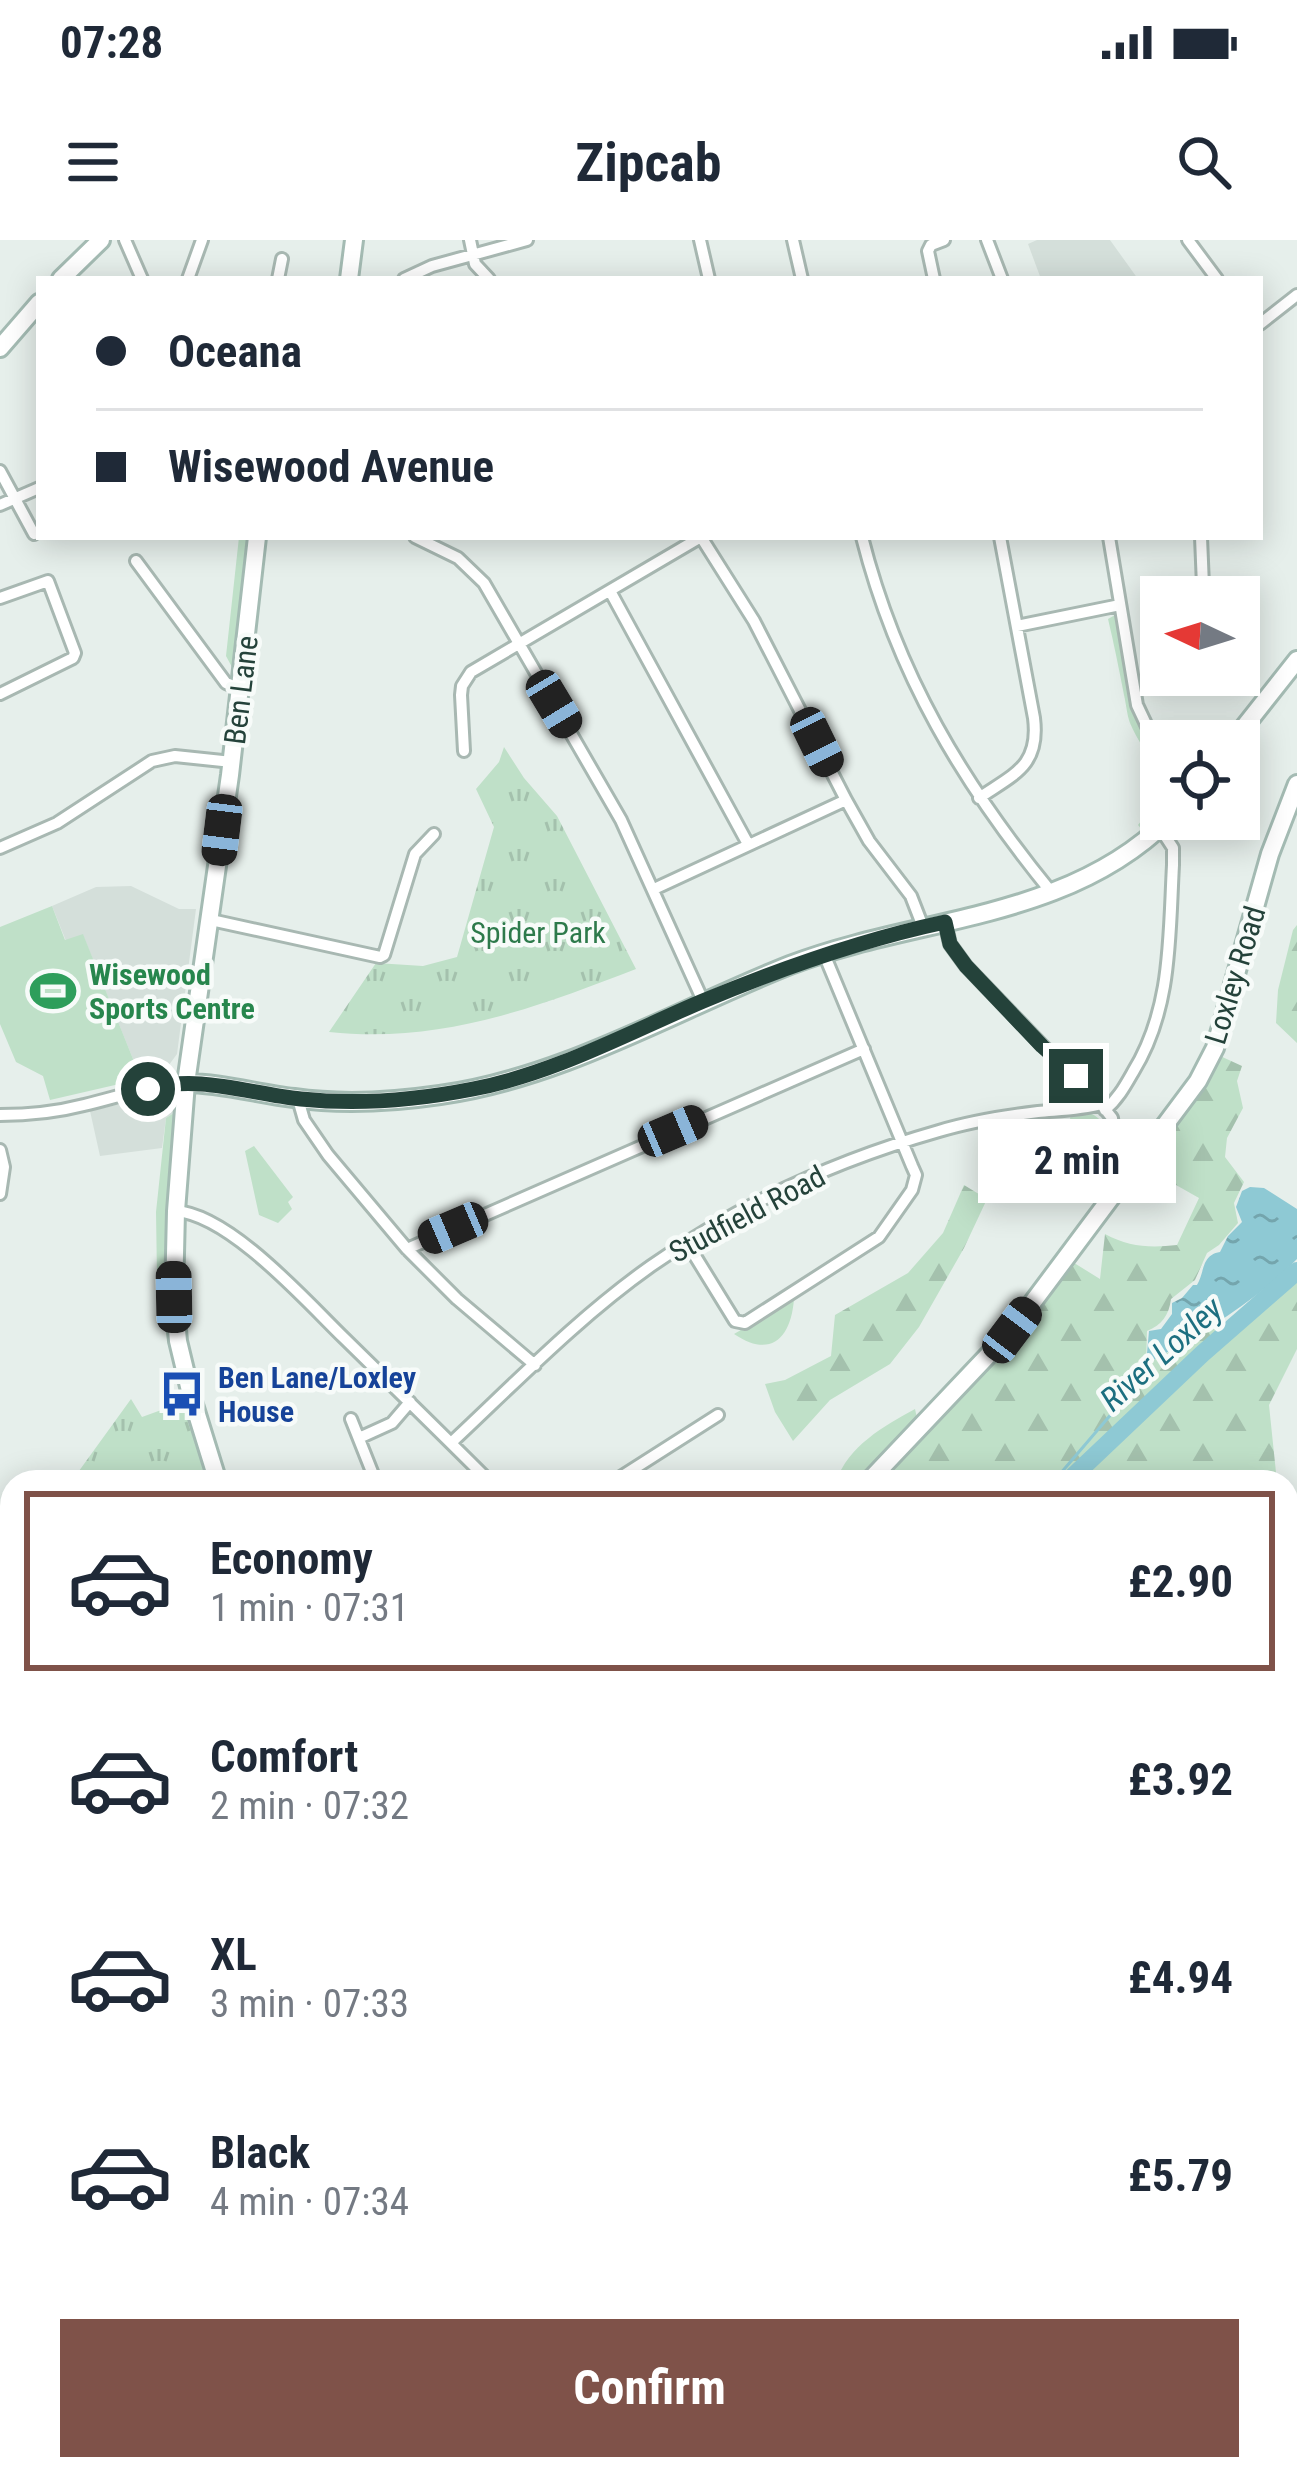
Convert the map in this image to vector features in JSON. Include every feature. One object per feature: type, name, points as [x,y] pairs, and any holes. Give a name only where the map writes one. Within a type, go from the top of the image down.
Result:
[{"type":"street","points":[[64,276],[101,240]]},
{"type":"street","points":[[125,240],[141,276]]},
{"type":"street","points":[[189,276],[202,240]]},
{"type":"street","points":[[350,276],[354,240]]},
{"type":"street","points":[[410,276],[470,247],[527,240]]},
{"type":"street","points":[[700,240],[708,276]]},
{"type":"street","points":[[793,240],[801,276]]},
{"type":"street","points":[[934,276],[929,248],[944,240]]},
{"type":"street","points":[[987,240],[1001,276]]},
{"type":"street","points":[[1188,240],[1214,276]]},
{"type":"street","points":[[470,247],[475,264],[486,276]]},
{"type":"street","points":[[279,276],[282,259]]},
{"type":"street","points":[[1263,322],[1297,295]]},
{"type":"street","points":[[0,348],[36,306]]},
{"type":"street","points":[[0,471],[34,535]]},
{"type":"street","points":[[0,505],[36,489]]},
{"type":"street","name":"Ben Lane","points":[[214,1470],[178,1341],[176,1210],[186,1083],[232,762],[257,540]]},
{"type":"street","points":[[422,540],[471,568],[484,583],[621,820],[704,1001]]},
{"type":"street","points":[[464,752],[461,695],[465,678],[696,540]]},
{"type":"street","points":[[703,540],[764,639],[869,841],[911,896],[923,927]]},
{"type":"street","points":[[863,540],[886,616],[931,718],[979,798],[1052,893]]},
{"type":"street","points":[[979,798],[1027,764],[1036,745],[1001,540]]},
{"type":"street","points":[[1109,540],[1138,705],[1145,720]]},
{"type":"street","points":[[1201,540],[1203,576]]},
{"type":"street","points":[[136,561],[226,683],[241,689]]},
{"type":"street","points":[[0,598],[48,581],[75,653],[0,694]]},
{"type":"street","points":[[610,591],[748,844]]},
{"type":"street","points":[[1017,626],[1120,605]]},
{"type":"street","points":[[1250,720],[1297,660]]},
{"type":"street","points":[[0,848],[57,823],[152,761],[175,756],[232,762]]},
{"type":"street","name":"Loxley Road","points":[[879,1470],[1012,1330],[1198,1081],[1215,1048],[1270,854],[1297,784]]},
{"type":"street","points":[[654,889],[846,800]]},
{"type":"street","points":[[211,920],[380,957],[385,955],[415,854],[434,834]]},
{"type":"street","points":[[0,1115],[79,1107],[186,1083],[298,1099],[366,1102],[478,1088],[596,1049],[824,954],[1052,893],[1091,876],[1144,840]]},
{"type":"street","points":[[1103,1107],[1119,1095],[1140,1061],[1164,997],[1173,865],[1170,840]]},
{"type":"street","points":[[945,922],[950,944],[966,966],[1112,1118],[1118,1168],[1124,1178]]},
{"type":"street","points":[[687,1243],[735,1321],[745,1323],[883,1233],[915,1183],[916,1175],[824,954]]},
{"type":"street","points":[[407,1249],[864,1049]]},
{"type":"street","points":[[298,1099],[304,1120],[328,1155],[407,1249],[535,1365]]},
{"type":"street","name":"Studfield Road","points":[[452,1442],[603,1303],[687,1243],[785,1189],[902,1142],[976,1121],[1103,1107]]},
{"type":"street","points":[[0,1150],[4,1167],[0,1194]]},
{"type":"street","points":[[176,1210],[208,1222],[278,1272],[479,1470]]},
{"type":"street","points":[[359,1438],[392,1423],[410,1402]]},
{"type":"street","points":[[633,1470],[718,1415]]},
{"type":"street","points":[[351,1419],[371,1470]]},
{"type":"shaded area","points":[[1110,240],[1136,276],[1040,276],[1028,244]]},
{"type":"shaded area","points":[[131,886],[179,909],[196,909],[177,1054],[163,1073],[141,1079],[83,935],[66,941],[52,906],[96,887]]},
{"type":"shaded area","points":[[160,1095],[173,1097],[180,1109],[166,1118],[162,1148],[100,1156],[90,1111]]},
{"type":"green space","points":[[239,540],[250,540],[233,669],[226,656]]},
{"type":"green space","points":[[1115,615],[1119,623],[1140,720],[1140,741],[1129,720],[1108,619]]},
{"type":"green space","name":"Spider Park","points":[[504,747],[557,816],[636,969],[524,1009],[448,1028],[410,1033],[329,1032],[376,963],[423,966],[457,957],[494,827],[476,789],[499,762]]},
{"type":"green space","name":"Wisewood Sports Centre","points":[[52,906],[65,940],[83,934],[141,1079],[50,1100],[43,1076],[16,1062],[0,1024],[0,927]]},
{"type":"green space","points":[[1297,925],[1297,1043],[1276,1023],[1278,990]]},
{"type":"green space","points":[[1218,1055],[1242,1066],[1237,1081],[1243,1108],[1227,1138],[1225,1157],[1244,1182],[1234,1203],[1238,1223],[1207,1253],[1195,1280],[1171,1299],[1164,1319],[1147,1331],[1146,1364],[1242,1314],[1297,1266],[1297,1349],[1269,1405],[1276,1470],[889,1470],[1011,1346],[1071,1261],[1100,1279],[1105,1234],[1140,1245],[1177,1245],[1199,1198],[1146,1168]]},
{"type":"green space","points":[[180,1109],[175,1341],[167,1339],[157,1275],[156,1212],[166,1118]]},
{"type":"green space","points":[[1085,1112],[1102,1123],[1109,1143],[1104,1188],[1098,1190],[1087,1128],[1070,1119],[1071,1114]]},
{"type":"green space","points":[[254,1146],[293,1197],[288,1202],[292,1209],[278,1223],[259,1215],[245,1151]]},
{"type":"green space","points":[[964,1185],[987,1199],[919,1327],[890,1364],[830,1400],[793,1441],[765,1384],[785,1380],[831,1356],[835,1315],[908,1273],[943,1233]]},
{"type":"green space","points":[[794,1299],[789,1324],[777,1340],[759,1345],[734,1334]]},
{"type":"green space","points":[[131,1399],[142,1417],[186,1401],[208,1470],[80,1470]]},
{"type":"green space","points":[[915,1409],[917,1418],[866,1470],[842,1470],[858,1448]]},
{"type":"water","points":[[1264,1188],[1297,1209],[1297,1259],[1244,1304],[1146,1364],[1149,1331],[1161,1329],[1172,1314],[1172,1303],[1197,1285],[1206,1260],[1220,1252],[1242,1222],[1236,1207],[1242,1191]]},
{"type":"waterway","name":"River Loxley","points":[[1080,1470],[1297,1271]]},
{"type":"waterway","points":[[1063,1470],[1131,1391],[1146,1365]]},
{"type":"place","name":"Wisewood Sports Centre","points":[[53,991]]},
{"type":"place","name":"Ben Lane/Loxley House","points":[[182,1394]]},
{"type":"route","points":[[148,1089],[207,1084],[298,1099],[366,1102],[478,1088],[596,1049],[793,964],[945,922],[950,944],[966,966],[1076,1076]]}]
